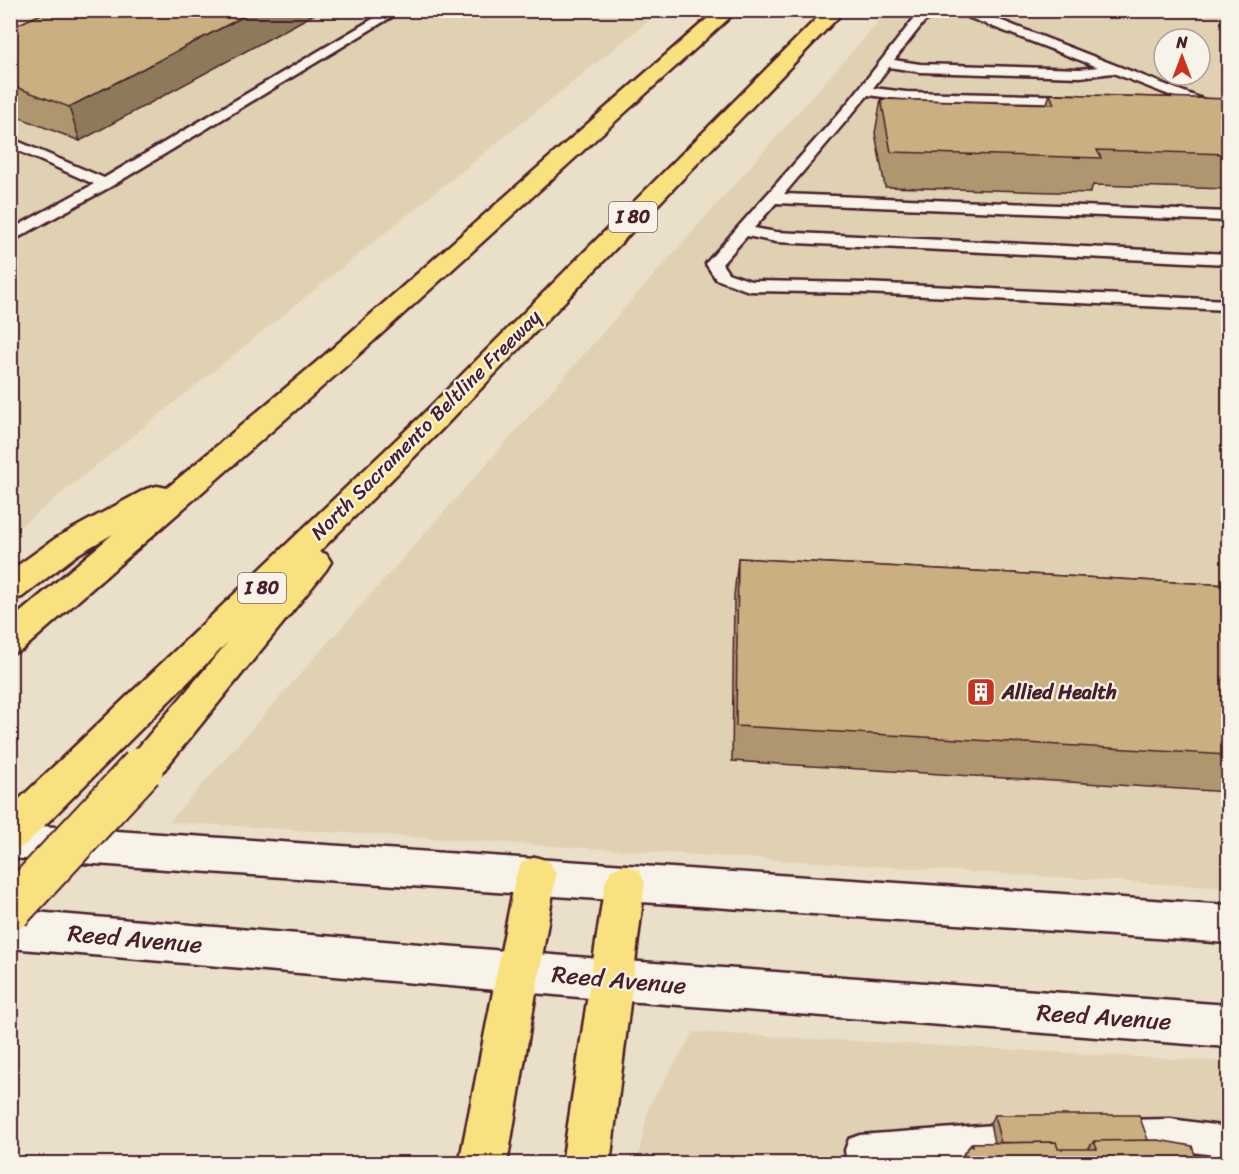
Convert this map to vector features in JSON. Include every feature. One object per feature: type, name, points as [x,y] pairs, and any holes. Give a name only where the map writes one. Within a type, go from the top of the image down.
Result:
[{"type":"highway","points":[[10,641],[336,360],[729,10]]},
{"type":"highway","name":"North Sacramento Beltline Freeway","points":[[10,834],[431,423],[836,10]]},
{"type":"highway","points":[[10,910],[151,759],[431,423]]},
{"type":"highway","points":[[10,588],[67,546],[214,465]]},
{"type":"highway","points":[[483,1164],[536,875]]},
{"type":"highway","points":[[586,1164],[625,883]]},
{"type":"main road","points":[[10,841],[536,875],[1228,924]]},
{"type":"main road","name":"Reed Avenue","points":[[10,929],[613,980],[1228,1026]]},
{"type":"lane","points":[[10,237],[105,184],[397,10]]},
{"type":"lane","points":[[939,10],[920,19],[865,91],[774,198],[714,264],[722,276],[749,286],[875,289],[1228,305]]},
{"type":"lane","points":[[954,10],[974,14],[1228,114]]},
{"type":"lane","points":[[886,63],[920,68],[1080,74],[1113,70]]},
{"type":"lane","points":[[865,91],[906,96],[1094,100]]},
{"type":"lane","points":[[1164,102],[1199,103]]},
{"type":"lane","points":[[10,142],[105,184]]},
{"type":"lane","points":[[774,198],[1228,217]]},
{"type":"lane","points":[[744,231],[776,237],[1228,259]]},
{"type":"lane","points":[[1089,1136],[1171,1134],[1228,1142]]},
{"type":"lane","points":[[862,1164],[860,1150],[993,1139],[1053,1137]]},
{"type":"shaded area","points":[[89,11],[661,11],[11,534],[11,46]]},
{"type":"shaded area","points":[[888,11],[1228,11],[1228,888],[169,822]]},
{"type":"shaded area","points":[[694,1032],[1228,1062],[1228,1163],[637,1164],[649,1106]]},
{"type":"building","points":[[50,10],[256,10],[69,107],[10,85],[10,28]]},
{"type":"building","points":[[1050,94],[1228,99],[1228,154],[1097,150],[1101,158],[891,152],[881,99],[1054,104]]},
{"type":"building","name":"Allied Health","points":[[738,558],[1228,585],[1228,755],[736,726]]},
{"type":"building","points":[[994,1115],[1139,1115],[1148,1140],[1094,1141],[1088,1149],[1058,1149],[1056,1142],[1001,1143]]},
{"type":"building","points":[[1158,1140],[1192,1146],[1198,1164],[966,1164],[964,1153],[970,1146],[973,1146],[972,1143],[1056,1142],[1058,1149],[1097,1149],[1094,1141]]},
{"type":"place","name":"Allied Health","points":[[981,692]]}]
